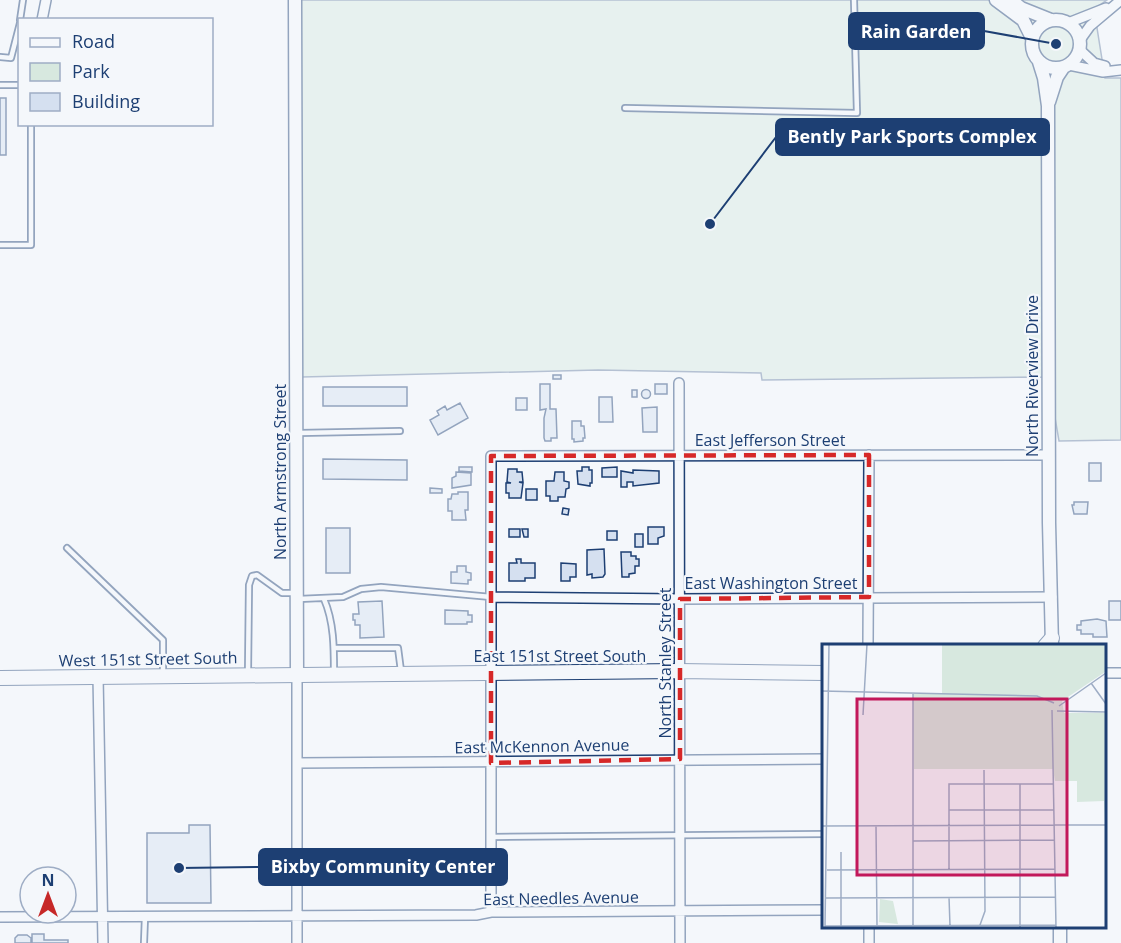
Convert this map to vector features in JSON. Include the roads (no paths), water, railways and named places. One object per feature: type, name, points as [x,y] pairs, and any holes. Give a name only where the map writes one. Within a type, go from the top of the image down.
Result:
[{"type":"main road","name":"East 151st Street South","points":[[297,674],[679,671],[822,673]]},
{"type":"main road","name":"West 151st Street South","points":[[0,678],[297,674]]},
{"type":"street","points":[[42,18],[46,0]]},
{"type":"street","name":"North Armstrong Street","points":[[295,0],[297,943]]},
{"type":"street","points":[[996,0],[1023,20],[1032,38]]},
{"type":"street","points":[[1011,0],[1021,8],[1051,20],[1068,23],[1074,27],[1080,45],[1094,63],[1118,70]]},
{"type":"street","points":[[1068,23],[1118,3]]},
{"type":"street","points":[[1066,67],[1074,61],[1090,26],[1118,3]]},
{"type":"street","points":[[1051,20],[1041,25],[1032,38],[1031,46],[1039,62],[1046,67],[1103,72],[1118,70]]},
{"type":"street","name":"North Riverview Drive","points":[[1039,62],[1048,106],[1049,523],[1052,597],[1050,643]]},
{"type":"street","name":"North Riverview Drive","points":[[1048,106],[1057,77],[1066,67]]},
{"type":"street","name":"North Stanley Street","points":[[679,383],[680,943]]},
{"type":"street","points":[[868,644],[869,455]]},
{"type":"street","name":"East Jefferson Street","points":[[492,597],[491,456],[1049,455]]},
{"type":"street","points":[[491,912],[492,597]]},
{"type":"street","name":"East Washington Street","points":[[492,597],[680,599],[1052,597]]},
{"type":"street","points":[[98,676],[103,943]]},
{"type":"street","name":"East McKennon Avenue","points":[[297,763],[822,759]]},
{"type":"street","name":"East Needles Avenue","points":[[0,917],[476,915],[491,912],[822,910]]},
{"type":"lane","points":[[20,18],[23,0]]},
{"type":"lane","points":[[625,108],[857,113],[854,0]]},
{"type":"lane","points":[[0,57],[11,58],[18,29]]},
{"type":"lane","points":[[0,85],[18,85]]},
{"type":"lane","points":[[0,245],[31,245],[31,126]]},
{"type":"lane","points":[[296,434],[400,431]]},
{"type":"lane","points":[[67,548],[163,640],[163,675]]},
{"type":"lane","points":[[248,675],[249,585],[252,576],[257,575],[282,593],[324,599],[343,597],[361,589],[371,588],[492,597]]},
{"type":"lane","points":[[324,599],[329,610],[334,648],[334,674]]},
{"type":"lane","points":[[334,648],[398,648],[401,674]]},
{"type":"lane","points":[[492,837],[822,834]]},
{"type":"lane","points":[[144,943],[145,916]]},
{"type":"place","name":"Rain Garden","points":[[1056,44]]},
{"type":"place","name":"Bently Park Sports Complex","points":[[710,224]]},
{"type":"place","name":"Bixby Community Center","points":[[179,868]]}]
